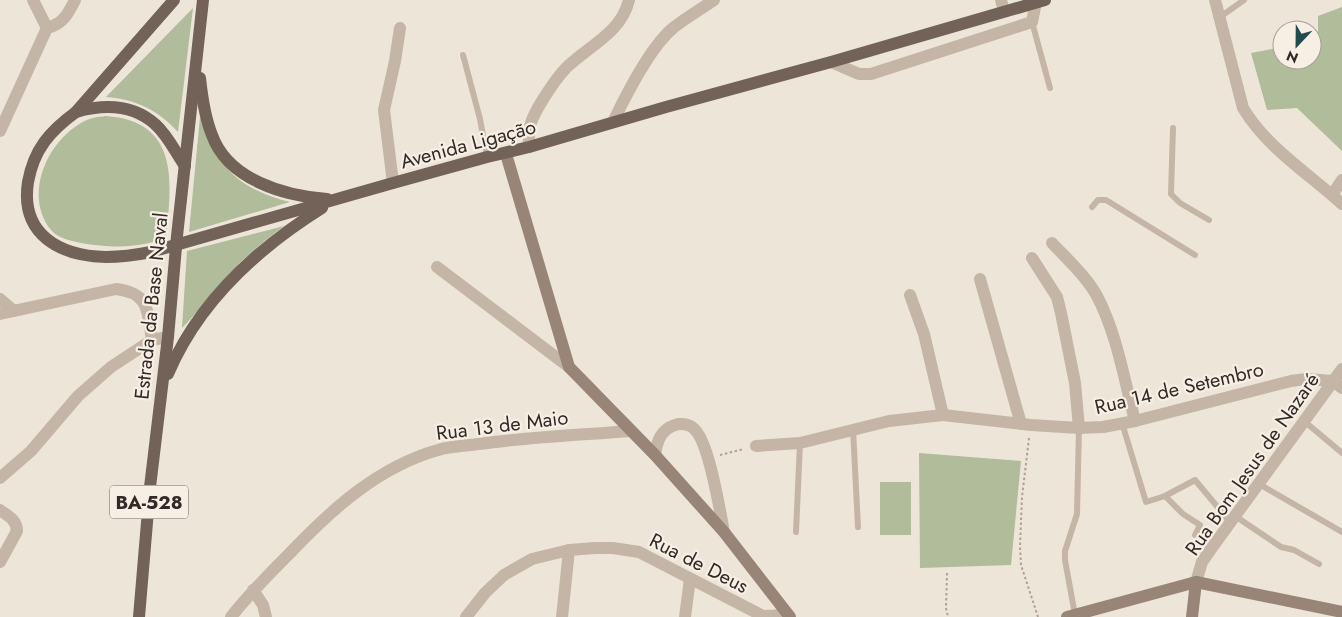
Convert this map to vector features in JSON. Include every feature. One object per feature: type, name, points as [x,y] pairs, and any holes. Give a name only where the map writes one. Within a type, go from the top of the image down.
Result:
[{"type":"main road","name":"Avenida Ligação","points":[[174,0],[76,112],[57,126],[40,147],[30,172],[26,198],[30,219],[42,235],[53,243],[76,252],[104,257],[124,257],[151,252],[831,62],[1002,5],[1040,1]]},
{"type":"main road","name":"Estrada da Base Naval","points":[[139,617],[150,488],[169,332],[203,0]]},
{"type":"main road","points":[[198,58],[200,84],[209,126],[212,136],[222,153],[251,178],[268,187],[286,194],[305,198],[337,199]]},
{"type":"main road","name":"Avenida Ligação","points":[[76,112],[92,107],[108,106],[123,108],[140,114],[156,125],[185,166]]},
{"type":"main road","points":[[506,154],[569,367],[655,455],[724,532],[789,616]]},
{"type":"main road","points":[[162,388],[190,331],[220,293],[265,249],[337,199]]},
{"type":"main road","points":[[169,332],[181,333],[190,331]]},
{"type":"main road","points":[[1192,617],[1196,582]]},
{"type":"main road","points":[[1071,616],[1196,582],[1323,612],[1342,612]]},
{"type":"street","points":[[33,0],[47,28]]},
{"type":"street","points":[[0,131],[47,28],[62,21],[75,0]]},
{"type":"street","points":[[529,147],[528,131],[531,119],[554,81],[568,66],[616,27],[622,18],[629,0]]},
{"type":"street","points":[[613,122],[634,81],[663,38],[672,29],[714,0]]},
{"type":"street","points":[[1215,0],[1242,108],[1251,122],[1274,147],[1342,204]]},
{"type":"street","points":[[831,62],[859,74],[871,74],[1032,22],[1040,1]]},
{"type":"street","points":[[393,183],[384,110],[395,62],[400,28]]},
{"type":"street","points":[[1332,195],[1342,180]]},
{"type":"street","points":[[1052,243],[1076,269],[1096,295],[1116,345],[1135,421]]},
{"type":"street","points":[[1032,258],[1057,297],[1062,313],[1075,383],[1079,428]]},
{"type":"street","points":[[437,267],[569,367]]},
{"type":"street","points":[[980,279],[1026,424]]},
{"type":"street","points":[[0,314],[116,289],[127,290],[134,292],[144,302],[152,340]]},
{"type":"street","points":[[910,295],[924,334],[943,415]]},
{"type":"street","points":[[0,299],[14,311]]},
{"type":"street","points":[[0,478],[31,451],[90,384],[110,367],[152,340],[169,332]]},
{"type":"street","name":"Rua Bom Jesus de Nazaré","points":[[1196,582],[1202,562],[1304,420],[1337,385],[1342,369]]},
{"type":"street","name":"Rua 14 de Setembro","points":[[756,446],[800,443],[889,421],[943,415],[1079,428],[1103,427],[1135,421],[1291,381],[1306,379],[1337,385]]},
{"type":"street","points":[[655,455],[658,440],[662,433],[676,424],[684,424],[694,428],[698,433],[708,458],[724,532]]},
{"type":"street","name":"Rua 13 de Maio","points":[[231,617],[253,590],[309,533],[341,504],[378,476],[409,460],[440,449],[501,441],[631,431]]},
{"type":"street","points":[[0,510],[12,519],[17,526],[17,531],[0,562]]},
{"type":"street","name":"Rua de Deus","points":[[466,617],[485,593],[504,575],[532,559],[569,550],[613,548],[639,552],[653,558],[763,616],[789,616]]},
{"type":"street","points":[[562,617],[569,550]]},
{"type":"street","points":[[685,617],[690,579]]},
{"type":"street","points":[[253,590],[263,606],[266,617]]},
{"type":"lane","points":[[1220,17],[1244,0]]},
{"type":"lane","points":[[1032,22],[1050,88]]},
{"type":"lane","points":[[463,55],[480,118],[488,157]]},
{"type":"lane","points":[[1173,128],[1171,194],[1176,200],[1209,220]]},
{"type":"lane","points":[[1092,208],[1098,200],[1106,200],[1195,255]]},
{"type":"lane","points":[[1304,420],[1342,452]]},
{"type":"lane","points":[[1122,423],[1146,502],[1165,496],[1195,480],[1233,519],[1281,547],[1294,550],[1319,564]]},
{"type":"lane","points":[[1071,616],[1065,552],[1078,514],[1079,428]]},
{"type":"lane","points":[[853,429],[858,527]]},
{"type":"lane","points":[[796,532],[800,443]]},
{"type":"lane","points":[[1259,484],[1342,532]]},
{"type":"lane","points":[[1165,496],[1183,514],[1200,525],[1195,535],[1211,549]]},
{"type":"path","points":[[1026,424],[1020,547],[1021,565],[1038,617]]},
{"type":"path","points":[[708,458],[756,446]]},
{"type":"path","points":[[947,573],[948,617]]},
{"type":"green space","points":[[1342,7],[1342,151],[1297,108],[1267,110],[1251,53],[1272,49],[1272,70],[1322,70],[1322,20],[1318,20],[1318,16]]},
{"type":"green space","points":[[193,8],[178,132],[170,124],[145,107],[127,100],[106,97]]},
{"type":"green space","points":[[106,116],[130,120],[147,129],[159,142],[166,158],[169,177],[170,196],[166,238],[129,246],[76,242],[57,235],[43,217],[39,203],[39,187],[42,172],[49,157],[69,132],[81,123],[96,117]]},
{"type":"green space","points":[[200,117],[224,163],[237,178],[262,193],[290,202],[189,232]]},
{"type":"green space","points":[[284,226],[237,266],[182,328],[187,251]]},
{"type":"green space","points":[[919,453],[1021,461],[1011,565],[920,568]]},
{"type":"green space","points":[[880,482],[911,482],[911,535],[880,535]]}]
